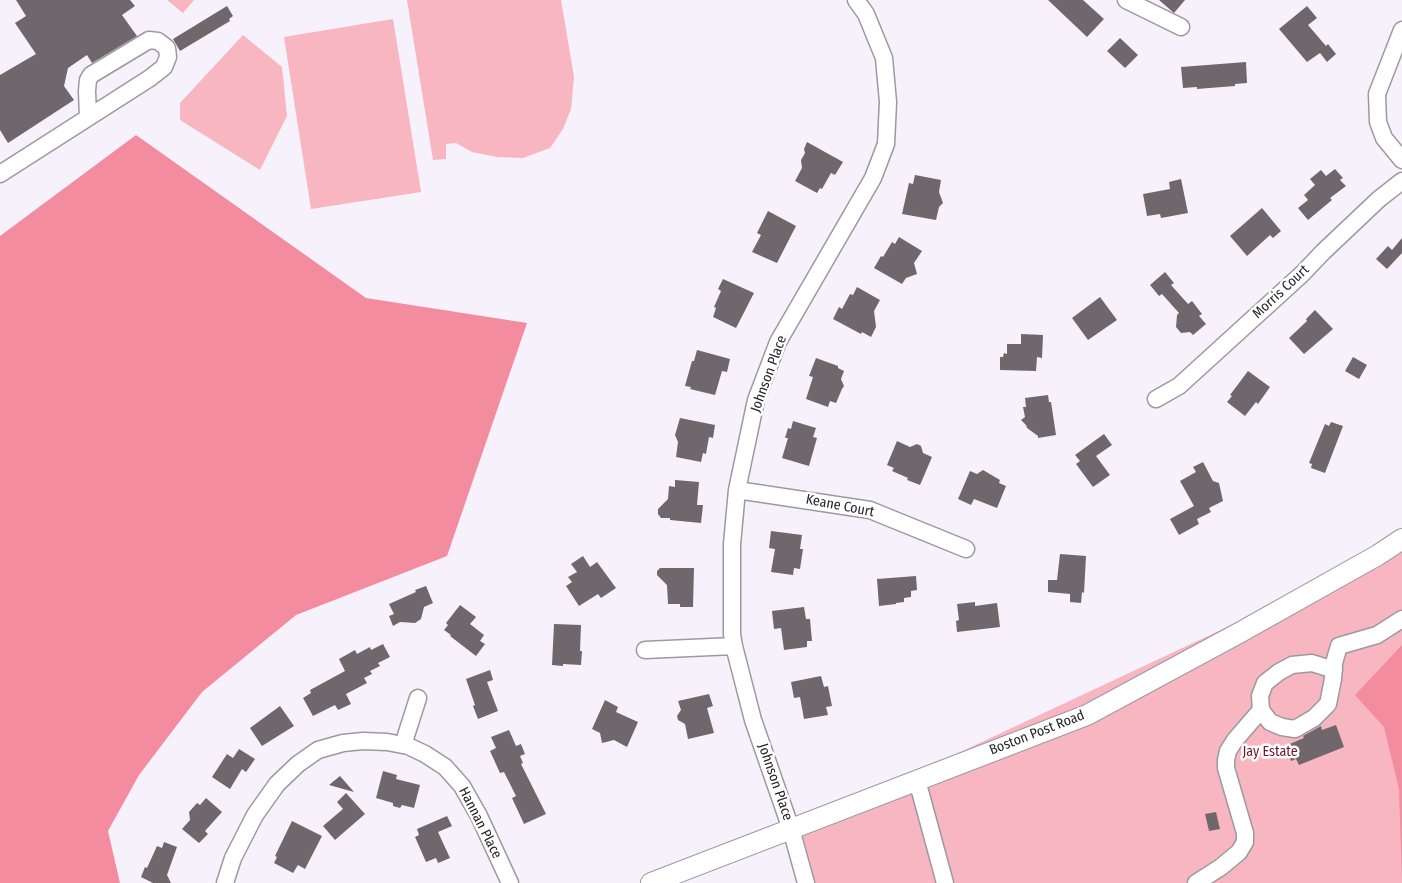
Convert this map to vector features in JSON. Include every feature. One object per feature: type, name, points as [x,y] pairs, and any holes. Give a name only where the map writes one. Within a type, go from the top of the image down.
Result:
[{"type":"main road","name":"Boston Post Road","points":[[651,883],[1087,715],[1239,633],[1378,555],[1402,539]]},
{"type":"street","name":"Johnson Place","points":[[806,883],[791,829],[753,720],[734,646],[732,634],[732,544],[737,490],[756,400],[778,342],[873,178],[886,144],[888,102],[884,58],[866,14],[856,0]]},
{"type":"street","points":[[1126,0],[1181,26]]},
{"type":"street","points":[[1402,30],[1377,94],[1378,122],[1384,138],[1402,160]]},
{"type":"street","points":[[0,174],[129,93],[164,67],[168,57],[167,48],[158,41],[149,40],[91,75],[88,80],[88,117]]},
{"type":"street","name":"Morris Court","points":[[1156,399],[1180,386],[1302,274],[1379,199],[1402,181]]},
{"type":"street","name":"Keane Court","points":[[737,490],[816,500],[870,510],[966,549]]},
{"type":"street","points":[[1334,670],[1312,663],[1292,666],[1279,672],[1265,683],[1260,696],[1261,710],[1270,722],[1282,727],[1295,729],[1314,718],[1328,704],[1339,646],[1378,635],[1402,619]]},
{"type":"street","points":[[646,650],[734,646]]},
{"type":"street","points":[[402,744],[418,698]]},
{"type":"street","points":[[1196,883],[1221,867],[1239,852],[1245,842],[1245,833],[1226,768],[1226,760],[1228,751],[1235,740],[1261,710]]},
{"type":"street","name":"Hannan Place","points":[[225,883],[233,858],[255,814],[277,784],[298,764],[318,750],[343,743],[363,741],[402,744],[426,754],[444,767],[462,786],[479,816],[510,883]]},
{"type":"street","points":[[917,780],[945,883]]},
{"type":"green space","points":[[167,0],[194,0],[183,13]]},
{"type":"green space","points":[[407,0],[561,0],[574,77],[571,109],[563,129],[550,148],[523,158],[497,157],[472,152],[456,143],[446,144],[446,159],[433,160]]},
{"type":"green space","points":[[393,19],[421,192],[311,209],[284,37]]},
{"type":"green space","points":[[243,35],[282,67],[287,116],[260,170],[180,120],[180,103]]},
{"type":"green space","name":"Jay Estate","points":[[1402,545],[1402,883],[797,883],[786,816],[791,829],[824,816]]},
{"type":"shaded area","points":[[136,135],[366,298],[527,323],[447,556],[296,615],[202,692],[139,775],[108,831],[120,883],[0,883],[0,236]]},
{"type":"shaded area","points":[[1402,645],[1402,883],[1399,789],[1384,727],[1355,695]]},
{"type":"building","points":[[16,0],[130,0],[135,6],[122,15],[137,36],[92,63],[87,55],[68,68],[64,86],[74,100],[8,143],[0,130],[0,75],[36,54],[15,23],[26,16]]},
{"type":"building","points":[[1048,0],[1083,0],[1104,19],[1087,37]]},
{"type":"building","points":[[1159,0],[1185,0],[1174,13]]},
{"type":"building","points":[[227,6],[233,16],[229,19],[230,21],[180,51],[173,39]]},
{"type":"building","points":[[1307,6],[1317,18],[1308,25],[1326,46],[1328,44],[1336,54],[1327,62],[1320,53],[1307,62],[1279,29]]},
{"type":"building","points":[[1120,38],[1138,55],[1125,68],[1107,51]]},
{"type":"building","points":[[1246,62],[1247,83],[1235,84],[1235,86],[1197,89],[1197,87],[1183,88],[1181,67]]},
{"type":"building","points":[[807,142],[843,162],[835,175],[831,173],[822,189],[820,188],[817,193],[795,181],[802,168],[801,160],[805,153],[804,149]]},
{"type":"building","points":[[1335,169],[1343,178],[1340,180],[1346,186],[1330,198],[1332,200],[1308,220],[1298,208],[1308,200],[1304,195],[1315,185],[1310,179],[1321,170],[1326,176]]},
{"type":"building","points":[[915,175],[941,180],[939,192],[943,203],[939,207],[936,220],[902,214],[909,183],[913,184]]},
{"type":"building","points":[[1181,179],[1188,213],[1161,218],[1160,214],[1147,216],[1143,194],[1170,189],[1169,182]]},
{"type":"building","points":[[1262,208],[1281,231],[1273,238],[1270,235],[1247,256],[1230,236]]},
{"type":"building","points":[[768,211],[796,226],[777,263],[752,252],[761,235],[757,233]]},
{"type":"building","points":[[899,237],[922,251],[914,263],[917,274],[906,278],[902,284],[874,268],[892,242],[895,244]]},
{"type":"building","points":[[1402,238],[1402,253],[1387,269],[1376,259],[1388,246],[1392,250]]},
{"type":"building","points":[[1165,272],[1174,283],[1171,285],[1188,304],[1192,301],[1202,314],[1199,316],[1206,324],[1193,335],[1190,332],[1181,333],[1176,327],[1177,315],[1179,313],[1162,294],[1159,296],[1150,285]]},
{"type":"building","points":[[723,279],[754,293],[736,328],[713,317],[716,308],[714,307],[721,291],[718,289]]},
{"type":"building","points":[[857,287],[880,300],[874,311],[876,327],[871,337],[862,332],[861,334],[833,319],[839,307],[842,309],[850,294],[853,295]]},
{"type":"building","points":[[1100,297],[1117,320],[1088,340],[1072,318]]},
{"type":"building","points":[[1315,310],[1333,329],[1304,354],[1289,338],[1307,321],[1306,319]]},
{"type":"building","points":[[1021,334],[1043,335],[1042,358],[1037,357],[1036,371],[1000,370],[1000,357],[1003,357],[1004,353],[1007,354],[1007,344],[1021,344]]},
{"type":"building","points":[[697,350],[730,359],[727,372],[722,371],[715,395],[685,386]]},
{"type":"building","points":[[1353,357],[1367,365],[1359,379],[1345,371]]},
{"type":"building","points":[[816,358],[838,366],[838,368],[844,371],[841,379],[844,386],[836,403],[830,401],[828,407],[806,399],[813,377],[809,376]]},
{"type":"building","points":[[1248,371],[1270,387],[1258,404],[1256,402],[1245,416],[1227,402]]},
{"type":"building","points":[[1048,395],[1049,402],[1051,402],[1056,435],[1038,438],[1021,420],[1025,417],[1023,407],[1026,407],[1025,398]]},
{"type":"building","points":[[680,418],[715,425],[713,438],[709,437],[706,454],[703,453],[701,462],[676,457],[678,442],[675,435]]},
{"type":"building","points":[[793,421],[816,428],[813,437],[817,438],[809,466],[782,458],[788,438],[785,438],[788,428],[791,429]]},
{"type":"building","points":[[1331,422],[1343,426],[1325,473],[1311,468],[1312,464],[1309,463],[1325,424],[1329,426]]},
{"type":"building","points":[[1104,434],[1112,445],[1096,456],[1110,475],[1093,487],[1076,464],[1080,461],[1075,455]]},
{"type":"building","points":[[897,441],[910,447],[917,444],[921,446],[923,453],[932,457],[920,485],[892,471],[894,468],[887,465]]},
{"type":"building","points":[[1203,462],[1213,481],[1219,483],[1223,501],[1209,508],[1211,512],[1197,519],[1199,524],[1179,535],[1170,519],[1194,506],[1180,481],[1196,472],[1193,467]]},
{"type":"building","points":[[983,470],[1000,480],[999,483],[1006,486],[997,508],[974,499],[971,505],[958,499],[970,471],[977,474]]},
{"type":"building","points":[[675,480],[699,482],[697,505],[703,505],[701,523],[670,520],[670,518],[661,518],[658,514],[658,509],[668,499],[669,486],[675,487]]},
{"type":"building","points":[[771,531],[802,535],[800,549],[803,549],[800,569],[794,568],[793,575],[771,572],[775,549],[769,548]]},
{"type":"building","points":[[1060,554],[1086,556],[1084,593],[1082,592],[1081,603],[1070,602],[1070,594],[1048,592],[1048,580],[1057,580]]},
{"type":"building","points":[[583,556],[590,567],[597,562],[616,588],[601,598],[598,594],[579,606],[566,586],[572,582],[568,577],[577,572],[571,564]]},
{"type":"building","points":[[660,568],[694,568],[693,607],[680,607],[680,604],[668,604],[667,585],[657,575],[657,571]]},
{"type":"building","points":[[916,576],[917,590],[911,591],[911,597],[904,598],[904,602],[879,606],[877,579]]},
{"type":"building","points":[[426,586],[433,603],[424,607],[421,619],[415,623],[400,622],[393,626],[389,616],[394,614],[389,604]]},
{"type":"building","points":[[975,602],[975,606],[997,603],[1000,627],[957,632],[956,621],[959,620],[957,604]]},
{"type":"building","points":[[460,605],[476,617],[470,624],[484,635],[480,641],[485,644],[476,656],[444,630],[448,625],[446,623]]},
{"type":"building","points":[[804,607],[806,619],[810,619],[812,641],[807,641],[807,647],[784,650],[781,628],[774,629],[772,611]]},
{"type":"building","points":[[554,624],[581,625],[581,665],[552,665]]},
{"type":"building","points":[[383,644],[390,657],[378,663],[380,666],[370,671],[372,674],[364,678],[367,683],[346,694],[351,704],[338,710],[335,705],[313,716],[303,698],[311,693],[310,690],[345,671],[339,659],[355,650],[357,654],[370,647],[371,650]]},
{"type":"building","points":[[490,670],[493,680],[487,682],[498,711],[478,719],[466,679]]},
{"type":"building","points":[[821,676],[824,687],[828,686],[832,706],[826,707],[828,715],[804,719],[800,697],[794,698],[791,682]]},
{"type":"building","points":[[709,694],[713,706],[707,708],[714,733],[688,739],[685,724],[678,720],[677,716],[681,710],[678,701]]},
{"type":"building","points":[[605,700],[618,707],[616,712],[638,722],[627,747],[614,740],[602,743],[600,733],[592,729]]},
{"type":"building","points":[[280,706],[294,726],[262,746],[250,728]]},
{"type":"building","points":[[1336,725],[1344,747],[1299,765],[1296,759],[1291,761],[1285,746],[1304,738],[1303,736],[1321,726],[1322,730]]},
{"type":"building","points":[[509,730],[516,746],[521,744],[525,754],[520,756],[523,763],[521,764],[546,814],[524,824],[512,798],[516,796],[504,772],[500,773],[490,751],[496,748],[491,737]]},
{"type":"building","points":[[239,749],[255,759],[246,772],[242,769],[230,789],[212,777],[227,754],[233,758]]},
{"type":"building","points":[[383,771],[397,775],[396,779],[420,785],[414,808],[402,805],[400,808],[393,806],[393,803],[376,798]]},
{"type":"building","points":[[340,776],[354,792],[329,785]]},
{"type":"building","points":[[346,793],[365,814],[335,840],[323,826],[343,809],[337,802]]},
{"type":"building","points":[[206,798],[222,812],[205,831],[208,834],[199,843],[182,829],[190,820],[189,812],[197,803],[200,805]]},
{"type":"building","points":[[1216,812],[1220,829],[1209,831],[1205,814]]},
{"type":"building","points":[[447,816],[452,826],[438,832],[450,858],[438,863],[436,858],[426,862],[415,837],[419,835],[417,829]]},
{"type":"building","points":[[292,821],[322,836],[305,869],[298,865],[293,873],[274,863],[277,857],[275,856]]},
{"type":"building","points":[[164,842],[177,847],[167,875],[171,883],[153,883],[141,877],[157,846],[162,848]]}]
